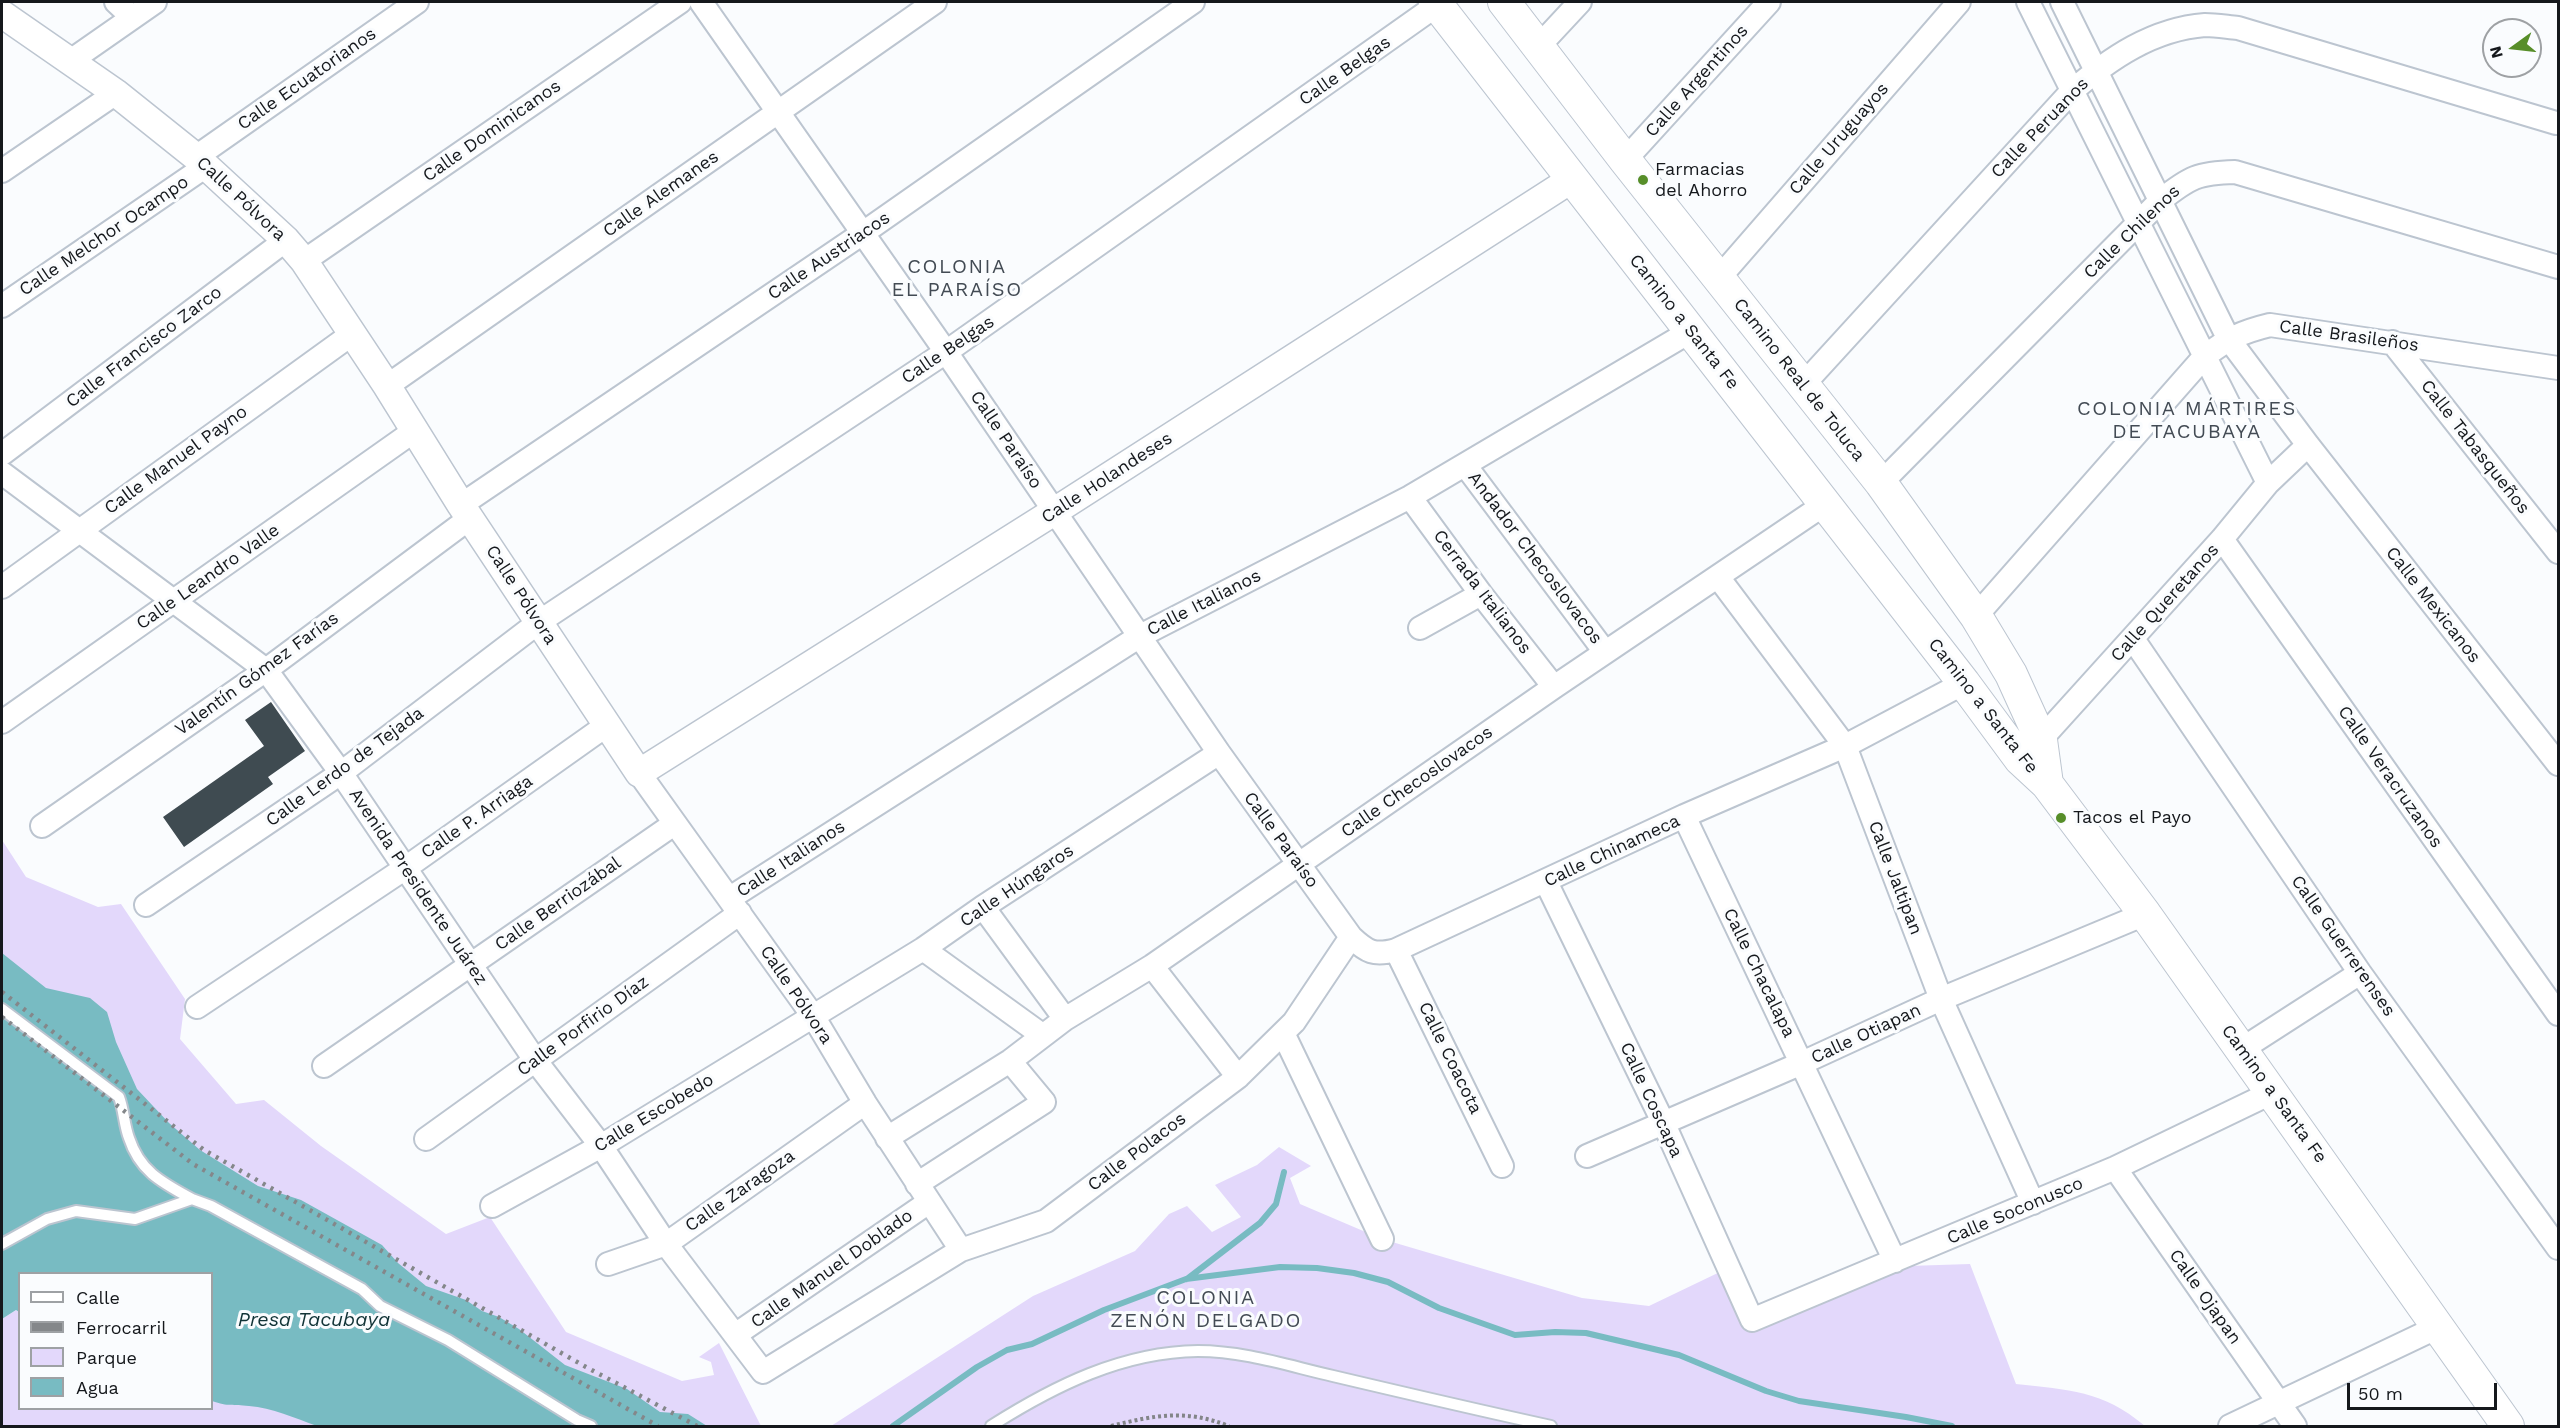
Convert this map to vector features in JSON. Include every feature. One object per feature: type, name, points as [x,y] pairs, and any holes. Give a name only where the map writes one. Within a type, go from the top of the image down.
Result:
[{"type":"main road","name":"Camino Real de Toluca","points":[[1504,2],[1625,160],[1881,483],[1976,616],[2011,674],[2031,749],[2047,784]]},
{"type":"main road","name":"Camino a Santa Fe","points":[[1436,3],[1964,683],[2031,749]]},
{"type":"main road","name":"Camino a Santa Fe","points":[[2047,784],[2145,914],[2273,1092],[2508,1426]]},
{"type":"street","points":[[116,2],[132,17]]},
{"type":"street","points":[[69,62],[155,2]]},
{"type":"street","name":"Calle Ecuatorianos","points":[[201,161],[417,2]]},
{"type":"street","name":"Calle Dominicanos","points":[[304,261],[680,2]]},
{"type":"street","name":"Calle Paraíso","points":[[701,2],[946,352],[1219,753],[1351,937]]},
{"type":"street","name":"Calle Alemanes","points":[[387,386],[935,2]]},
{"type":"street","name":"Calle Austriacos","points":[[466,512],[1192,2]]},
{"type":"street","points":[[1539,46],[1580,2]]},
{"type":"street","name":"Calle Argentinos","points":[[1625,160],[1769,2]]},
{"type":"street","name":"Calle Uruguayos","points":[[1719,278],[1959,2]]},
{"type":"street","points":[[2028,2],[2268,483]]},
{"type":"street","name":"Calle Mexicanos","points":[[2062,2],[2228,338],[2308,445],[2559,764]]},
{"type":"street","name":"Calle Belgas","points":[[539,622],[946,352],[1436,3]]},
{"type":"street","name":"Calle Pólvora","points":[[4,20],[116,93],[201,161],[286,240],[304,261],[387,386],[466,512],[639,773],[813,1016],[887,1138],[961,1250]]},
{"type":"street","name":"Calle Peruanos","points":[[1803,385],[2071,92],[2096,70],[2140,43],[2172,31],[2206,25],[2238,28],[2556,123]]},
{"type":"street","points":[[2,171],[116,93]]},
{"type":"street","name":"Calle Melchor Ocampo","points":[[2,306],[201,161]]},
{"type":"street","name":"Calle Chilenos","points":[[1881,483],[2160,200],[2183,183],[2207,173],[2235,172],[2559,267]]},
{"type":"street","name":"Calle Holandeses","points":[[639,773],[1055,511],[1572,179]]},
{"type":"street","name":"Calle Francisco Zarco","points":[[2,454],[286,240]]},
{"type":"street","name":"Calle Brasileños","points":[[1976,616],[2204,357],[2228,338],[2270,325],[2559,368]]},
{"type":"street","name":"Calle Italianos","points":[[735,905],[1140,636],[1410,497],[1691,331]]},
{"type":"street","name":"Calle Manuel Payno","points":[[2,587],[352,334]]},
{"type":"street","name":"Calle Tabasqueños","points":[[2392,342],[2559,552]]},
{"type":"street","name":"Calle Leandro Valle","points":[[2,722],[414,431]]},
{"type":"street","name":"Calle Queretanos","points":[[2031,749],[2133,639],[2222,539],[2268,483],[2308,445]]},
{"type":"street","name":"Andador Checoslovacos","points":[[1465,465],[1605,652]]},
{"type":"street","name":"Avenida Presidente Juárez","points":[[2,473],[266,670],[341,773],[535,1060],[602,1146],[666,1244],[763,1372]]},
{"type":"street","name":"Cerrada Italianos","points":[[1410,497],[1481,594],[1554,687]]},
{"type":"street","name":"Calle Checoslovacos","points":[[887,1138],[1010,1061],[1065,1019],[1152,966],[1554,687],[1825,504]]},
{"type":"street","name":"Valentín Gómez Farías","points":[[42,826],[266,670],[466,512]]},
{"type":"street","name":"Calle Veracruzanos","points":[[2222,539],[2559,1014]]},
{"type":"street","name":"Calle Jaltipan","points":[[1718,577],[1845,746],[1941,999],[2033,1203]]},
{"type":"street","points":[[1420,628],[1481,594]]},
{"type":"street","name":"Calle Lerdo de Tejada","points":[[146,905],[341,773],[539,622]]},
{"type":"street","name":"Calle Guerrerenses","points":[[2133,639],[2360,973],[2559,1248]]},
{"type":"street","name":"Calle Chinameca","points":[[1351,937],[1366,951],[1383,953],[1396,950],[1684,816],[1845,746],[1964,683]]},
{"type":"street","name":"Calle P. Arriaga","points":[[198,1007],[404,868],[607,725]]},
{"type":"street","name":"Calle Húngaros","points":[[813,1016],[923,949],[983,907],[1219,753]]},
{"type":"street","name":"Calle Chacalapa","points":[[1684,816],[1895,1261]]},
{"type":"street","name":"Calle Berriozábal","points":[[324,1066],[674,824]]},
{"type":"street","name":"Calle Coscapa","points":[[1546,882],[1663,1122],[1752,1320]]},
{"type":"street","name":"Calle Porfirio Díaz","points":[[426,1139],[535,1060],[735,905]]},
{"type":"street","points":[[983,907],[1065,1019]]},
{"type":"street","name":"Calle Otiapan","points":[[1587,1156],[1802,1063],[1941,999],[2145,914]]},
{"type":"street","points":[[1351,937],[1289,1027],[1382,1239]]},
{"type":"street","points":[[923,949],[1042,1035]]},
{"type":"street","name":"Calle Coacota","points":[[1396,950],[1502,1166]]},
{"type":"street","points":[[1152,966],[1238,1077]]},
{"type":"street","points":[[2242,1049],[2360,973]]},
{"type":"street","name":"Calle Escobedo","points":[[492,1206],[602,1146],[813,1016]]},
{"type":"street","name":"Calle Polacos","points":[[763,1372],[961,1250],[1046,1221],[1238,1077],[1289,1027]]},
{"type":"street","points":[[923,1193],[1044,1102],[1010,1061]]},
{"type":"street","name":"Calle Soconusco","points":[[1752,1320],[2115,1168],[2273,1092]]},
{"type":"street","name":"Calle Zaragoza","points":[[608,1264],[666,1244],[865,1103]]},
{"type":"street","name":"Calle Ojapan","points":[[2115,1168],[2295,1426]]},
{"type":"street","name":"Calle Manuel Doblado","points":[[735,1335],[923,1193]]},
{"type":"street","points":[[2230,1426],[2438,1327]]},
{"type":"lane","points":[[2,1009],[119,1096],[129,1139],[153,1178],[192,1199],[212,1206],[252,1226],[362,1289],[380,1306],[448,1340],[577,1420],[591,1426]]},
{"type":"lane","points":[[2,1244],[46,1219],[76,1211],[135,1218],[192,1199]]},
{"type":"lane","points":[[991,1426],[1073,1379],[1136,1359],[1197,1351],[1251,1357],[1551,1426]]},
{"type":"path","points":[[1111,1426],[1138,1419],[1170,1415],[1201,1416],[1230,1426]]},
{"type":"green space","points":[[2,840],[26,877],[98,907],[121,904],[185,999],[180,1039],[236,1104],[264,1100],[321,1146],[446,1234],[490,1217],[566,1332],[682,1381],[714,1375],[711,1362],[699,1357],[719,1343],[761,1426],[563,1426],[2,1177]]},
{"type":"green space","points":[[1279,1147],[1311,1166],[1290,1178],[1300,1204],[1382,1239],[1582,1298],[1649,1306],[1724,1270],[1751,1327],[1908,1266],[1970,1264],[2016,1384],[2069,1390],[2099,1398],[2129,1414],[2145,1426],[831,1426],[1033,1296],[1135,1251],[1169,1214],[1187,1206],[1212,1232],[1241,1217],[1215,1185],[1257,1165]]},
{"type":"green space","points":[[16,1310],[18,1311],[18,1410],[213,1410],[213,1378],[353,1426],[2,1426],[2,1319]]},
{"type":"water","name":"Presa Tacubaya","points":[[2,953],[46,988],[90,998],[107,1012],[116,1042],[137,1089],[169,1123],[200,1150],[258,1186],[301,1200],[382,1245],[398,1263],[426,1286],[466,1300],[482,1311],[499,1317],[519,1329],[565,1365],[627,1389],[660,1412],[688,1414],[707,1426],[317,1426],[266,1409],[218,1403],[213,1401],[213,1272],[18,1272],[18,1311],[16,1310],[2,1319]]},
{"type":"building","points":[[271,702],[305,751],[268,777],[273,784],[184,847],[163,817],[264,746],[245,720]]},
{"type":"waterway","points":[[1187,1279],[1260,1223],[1276,1204],[1284,1172]]},
{"type":"waterway","points":[[893,1426],[977,1367],[1007,1350],[1032,1344],[1104,1310],[1186,1279],[1280,1267],[1317,1268],[1354,1273],[1388,1282],[1439,1308],[1515,1335],[1555,1332],[1586,1333],[1679,1355],[1766,1391],[1799,1401],[1952,1426]]},
{"type":"railway","points":[[2,992],[204,1150],[586,1367],[697,1426]]},
{"type":"railway","points":[[2,1017],[193,1164],[658,1426]]},
{"type":"place","name":"Farmacias del Ahorro","points":[[1643,180]]},
{"type":"place","name":"Tacos el Payo","points":[[2061,818]]},
{"type":"district","name":"COLONIA EL PARAÍSO","points":[[957,278]]},
{"type":"district","name":"COLONIA MÁRTIRES DE TACUBAYA","points":[[2187,420]]},
{"type":"district","name":"COLONIA ZENÓN DELGADO","points":[[1206,1310]]}]
